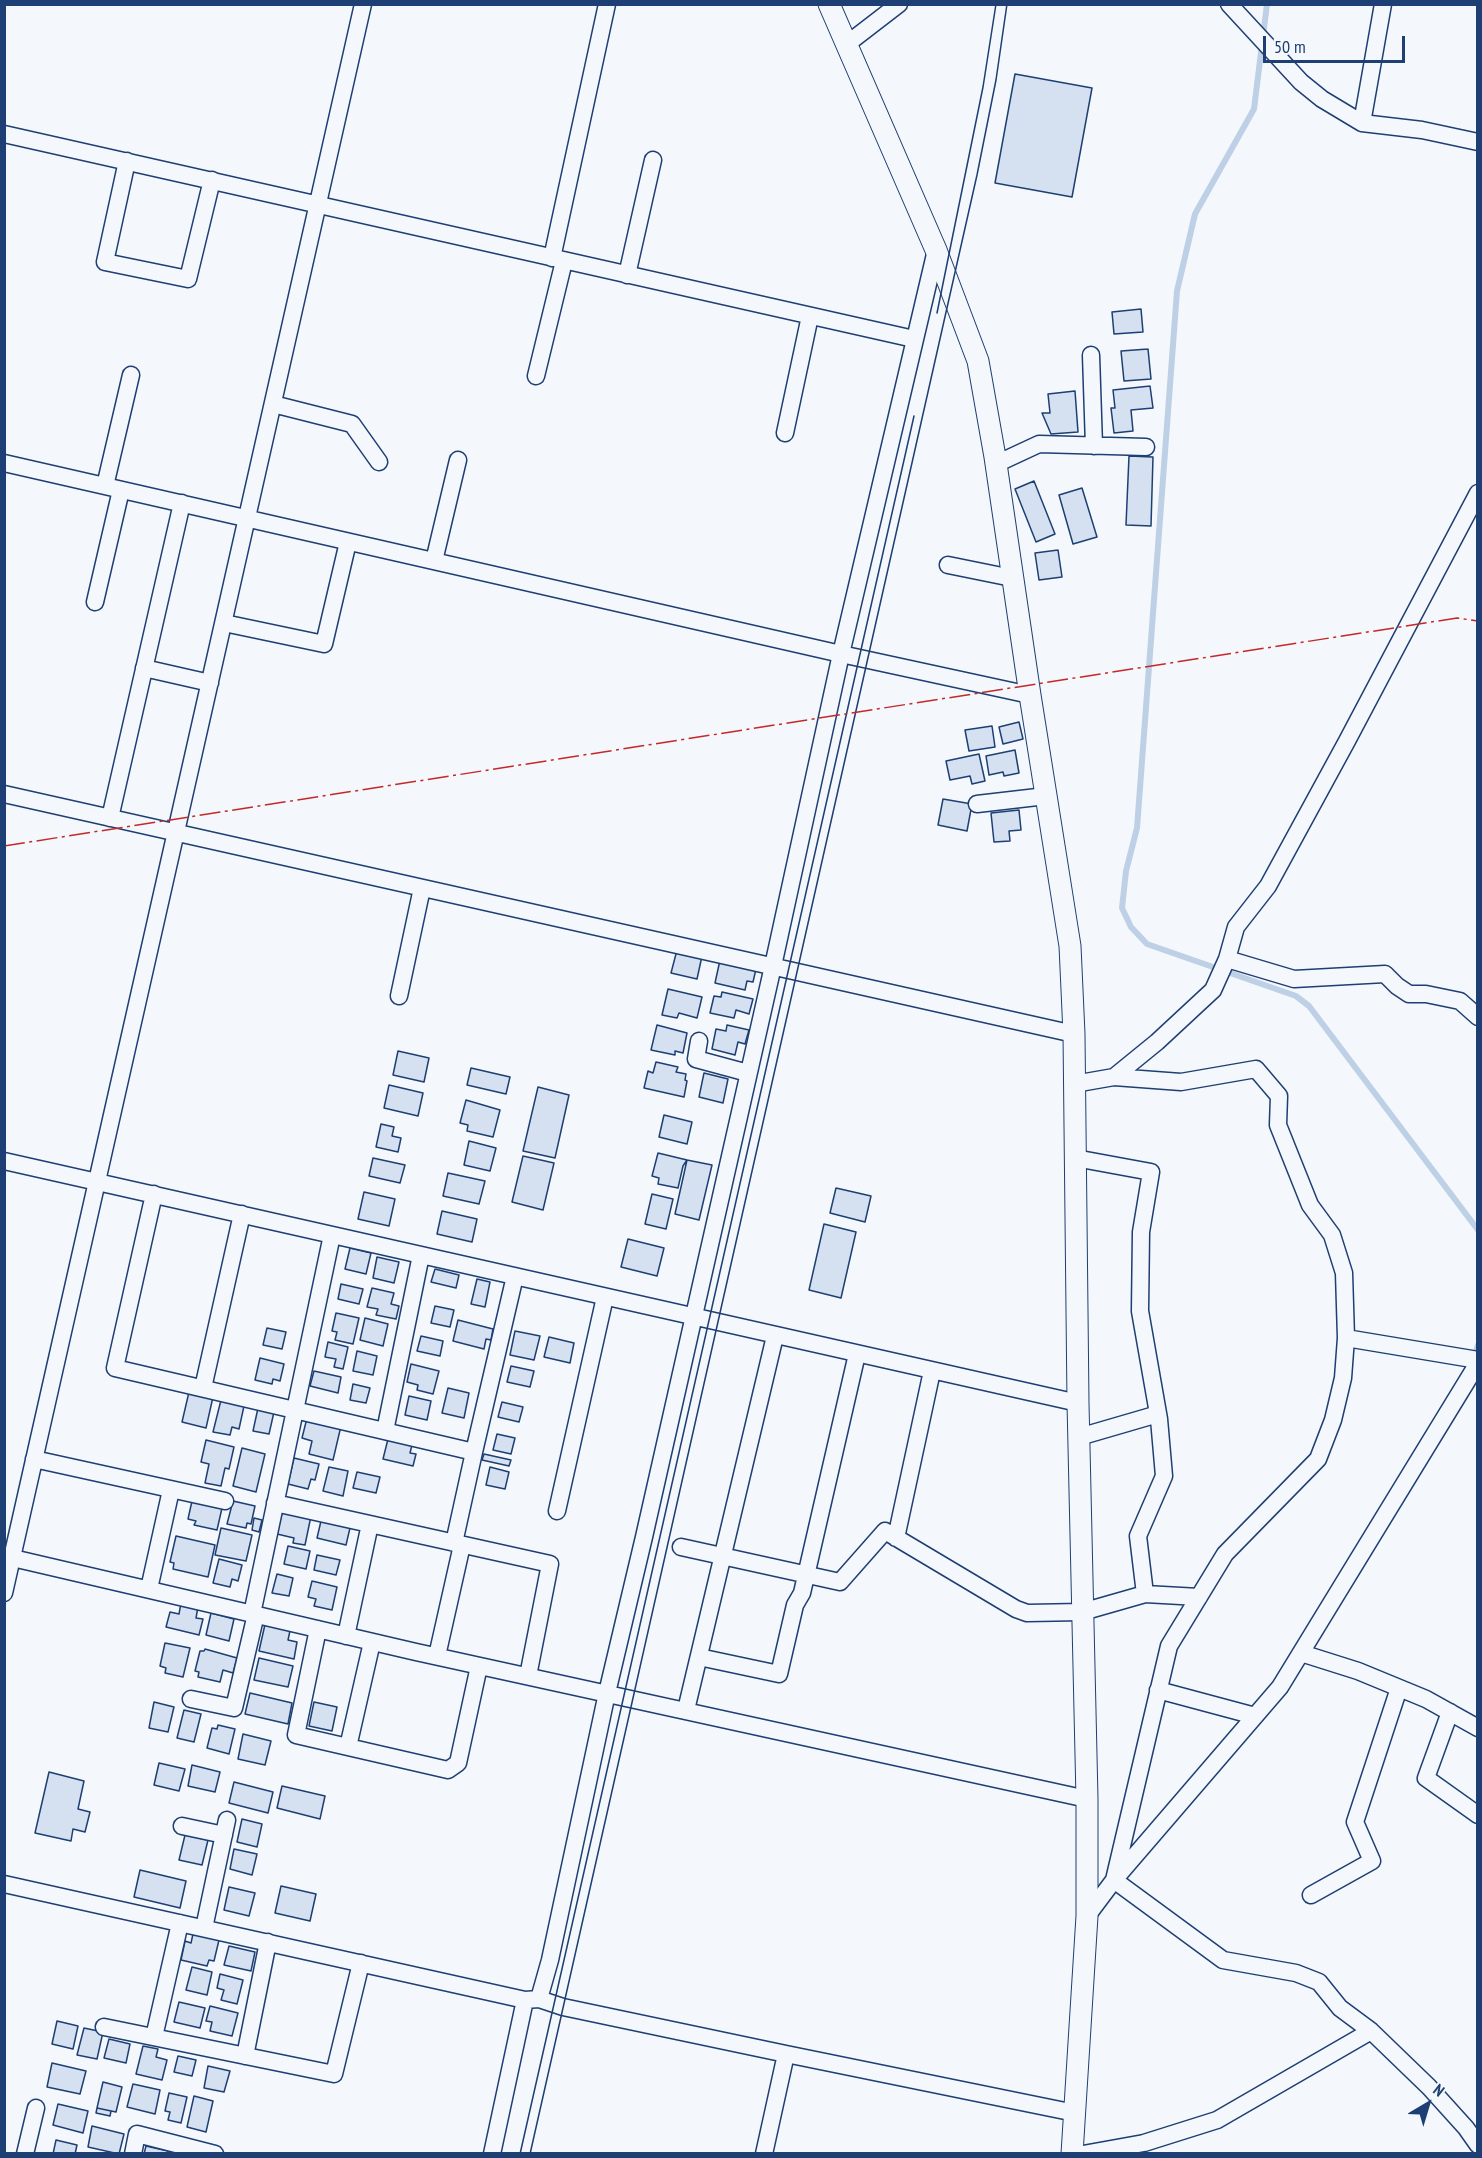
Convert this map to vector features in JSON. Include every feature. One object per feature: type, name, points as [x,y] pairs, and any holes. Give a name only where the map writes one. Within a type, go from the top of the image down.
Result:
[{"type":"street","points":[[4,1593],[8,1556],[34,1459],[363,4]]},
{"type":"street","points":[[536,376],[608,4]]},
{"type":"street","points":[[829,4],[936,250],[978,361],[1070,946],[1074,1034],[1078,1437],[1087,1799],[1087,1916],[1072,2154]]},
{"type":"street","points":[[847,44],[899,4]]},
{"type":"street","points":[[1229,4],[1301,82],[1322,99],[1362,123],[1422,130],[1478,142]]},
{"type":"street","points":[[1362,123],[1383,4]]},
{"type":"street","points":[[4,134],[914,339]]},
{"type":"street","points":[[627,275],[653,160]]},
{"type":"street","points":[[127,161],[105,262],[188,279],[212,180]]},
{"type":"street","points":[[492,2154],[532,2000],[550,1960],[607,1693],[841,654],[936,250]]},
{"type":"street","points":[[785,433],[810,316]]},
{"type":"street","points":[[1091,355],[1094,446]]},
{"type":"street","points":[[95,602],[131,375]]},
{"type":"street","points":[[273,404],[352,424],[379,462]]},
{"type":"street","points":[[996,464],[1039,444],[1146,447]]},
{"type":"street","points":[[434,561],[458,460]]},
{"type":"street","points":[[4,463],[1030,695]]},
{"type":"street","points":[[1114,1077],[1157,1042],[1213,990],[1225,965],[1236,927],[1268,886],[1478,493]]},
{"type":"street","points":[[110,818],[182,503]]},
{"type":"street","points":[[224,623],[324,644],[348,542]]},
{"type":"street","points":[[948,565],[1012,578]]},
{"type":"street","points":[[144,668],[210,683]]},
{"type":"street","points":[[4,794],[1074,1034]]},
{"type":"street","points":[[977,804],[1046,796]]},
{"type":"street","points":[[399,996],[422,888]]},
{"type":"street","points":[[1225,965],[1294,979],[1385,974],[1409,994],[1426,994],[1460,1001],[1478,1017]]},
{"type":"street","points":[[699,1041],[696,1059],[748,1073]]},
{"type":"street","points":[[1074,1084],[1114,1077],[1181,1082],[1256,1069],[1279,1096],[1278,1125],[1310,1204],[1332,1235],[1344,1274],[1346,1338],[1343,1378],[1333,1420],[1318,1459],[1224,1554],[1169,1646],[1114,1880]]},
{"type":"street","points":[[1075,1158],[1151,1172],[1141,1232],[1140,1311],[1158,1414],[1164,1476],[1138,1536],[1145,1594]]},
{"type":"street","points":[[4,1161],[1078,1403]]},
{"type":"street","points":[[154,1194],[115,1368],[474,1452]]},
{"type":"street","points":[[203,1388],[242,1214]]},
{"type":"street","points":[[191,1699],[234,1708],[332,1235]]},
{"type":"street","points":[[385,1431],[421,1255]]},
{"type":"street","points":[[437,1656],[474,1452],[515,1276]]},
{"type":"street","points":[[557,1511],[605,1297]]},
{"type":"street","points":[[686,1710],[775,1336]]},
{"type":"street","points":[[1087,1916],[1114,1880],[1280,1687],[1478,1362],[1346,1338]]},
{"type":"street","points":[[699,1657],[779,1674],[795,1605],[802,1593],[807,1575],[857,1354]]},
{"type":"street","points":[[896,1538],[932,1371]]},
{"type":"street","points":[[1078,1437],[1158,1414]]},
{"type":"street","points":[[34,1459],[225,1502]]},
{"type":"street","points":[[149,1589],[171,1490]]},
{"type":"street","points":[[275,1503],[550,1564],[528,1676]]},
{"type":"street","points":[[346,1636],[370,1524]]},
{"type":"street","points":[[681,1547],[840,1582],[885,1531],[1027,1613],[1082,1612],[1145,1594],[1199,1597]]},
{"type":"street","points":[[8,1556],[372,1642],[1087,1799]]},
{"type":"street","points":[[318,1629],[296,1735],[448,1770],[458,1763],[479,1666]]},
{"type":"street","points":[[348,1747],[372,1642]]},
{"type":"street","points":[[1301,1653],[1358,1671],[1426,1699],[1478,1728]]},
{"type":"street","points":[[1311,1895],[1372,1861],[1355,1822],[1399,1688]]},
{"type":"street","points":[[1158,1690],[1256,1716]]},
{"type":"street","points":[[1450,1712],[1426,1778],[1478,1815]]},
{"type":"street","points":[[182,1826],[225,1828],[204,1928]]},
{"type":"street","points":[[1114,1880],[1223,1960],[1296,1973],[1319,1982],[1340,2008],[1371,2031],[1429,2087],[1466,2128],[1478,2145]]},
{"type":"street","points":[[4,1884],[562,2007],[1075,2113]]},
{"type":"street","points":[[154,2037],[180,1923]]},
{"type":"street","points":[[244,2056],[268,1942]]},
{"type":"street","points":[[104,2026],[334,2074],[361,1963]]},
{"type":"street","points":[[1083,2154],[1144,2144],[1217,2120],[1371,2031]]},
{"type":"street","points":[[764,2154],[786,2054]]},
{"type":"street","points":[[25,2154],[36,2108]]},
{"type":"street","points":[[133,2154],[137,2134],[216,2152],[215,2154]]},
{"type":"building","points":[[1015,74],[1092,88],[1072,197],[995,183]]},
{"type":"building","points":[[1141,309],[1143,332],[1114,334],[1112,312]]},
{"type":"building","points":[[1148,349],[1151,379],[1124,381],[1121,351]]},
{"type":"building","points":[[1150,386],[1153,408],[1131,410],[1133,431],[1114,433],[1111,408],[1115,408],[1113,390]]},
{"type":"building","points":[[1075,391],[1078,432],[1051,434],[1042,413],[1050,413],[1048,394]]},
{"type":"building","points":[[1129,456],[1153,457],[1151,526],[1126,525]]},
{"type":"building","points":[[1034,481],[1055,534],[1036,542],[1015,489]]},
{"type":"building","points":[[1082,488],[1097,537],[1073,544],[1059,495]]},
{"type":"building","points":[[1058,550],[1062,577],[1039,580],[1035,553]]},
{"type":"building","points":[[1019,722],[1023,739],[1003,744],[999,727]]},
{"type":"building","points":[[992,726],[995,747],[969,751],[965,730]]},
{"type":"building","points":[[1015,750],[1019,773],[1004,776],[1003,772],[989,775],[986,756]]},
{"type":"building","points":[[979,754],[985,781],[972,784],[970,776],[950,780],[946,761]]},
{"type":"building","points":[[943,799],[972,804],[967,831],[938,825]]},
{"type":"building","points":[[1019,810],[1021,830],[1009,831],[1010,841],[994,842],[991,813]]},
{"type":"building","points":[[677,950],[702,956],[697,979],[671,973]]},
{"type":"building","points":[[720,960],[756,969],[753,982],[747,981],[745,990],[715,983]]},
{"type":"building","points":[[668,989],[702,997],[697,1018],[679,1013],[677,1018],[662,1015]]},
{"type":"building","points":[[722,992],[753,999],[749,1014],[736,1010],[734,1018],[710,1013],[714,996],[721,997]]},
{"type":"building","points":[[657,1025],[687,1033],[683,1053],[675,1051],[675,1055],[651,1050]]},
{"type":"building","points":[[727,1025],[749,1030],[745,1044],[738,1042],[735,1055],[712,1049],[716,1029],[726,1031]]},
{"type":"building","points":[[398,1051],[429,1058],[424,1082],[393,1075]]},
{"type":"building","points":[[656,1062],[678,1067],[676,1072],[686,1074],[684,1097],[644,1088],[648,1071],[653,1073]]},
{"type":"building","points":[[471,1068],[510,1077],[506,1094],[467,1085]]},
{"type":"building","points":[[704,1073],[728,1079],[723,1103],[699,1097]]},
{"type":"building","points":[[389,1085],[423,1093],[418,1116],[384,1108]]},
{"type":"building","points":[[538,1087],[569,1095],[555,1158],[523,1151]]},
{"type":"building","points":[[466,1100],[500,1110],[493,1137],[467,1131],[468,1125],[460,1123]]},
{"type":"building","points":[[664,1115],[692,1122],[687,1144],[659,1137]]},
{"type":"building","points":[[381,1124],[394,1127],[392,1136],[401,1138],[398,1152],[376,1147]]},
{"type":"building","points":[[469,1141],[496,1148],[490,1171],[464,1165]]},
{"type":"building","points":[[658,1153],[687,1160],[683,1166],[678,1188],[658,1184],[659,1178],[652,1176]]},
{"type":"building","points":[[523,1156],[554,1163],[543,1210],[512,1202]]},
{"type":"building","points":[[373,1158],[405,1165],[400,1183],[369,1176]]},
{"type":"building","points":[[687,1160],[712,1165],[699,1220],[675,1214]]},
{"type":"building","points":[[448,1173],[485,1181],[479,1204],[443,1196]]},
{"type":"building","points":[[836,1188],[871,1196],[865,1222],[830,1213]]},
{"type":"building","points":[[364,1192],[395,1199],[389,1226],[358,1219]]},
{"type":"building","points":[[652,1194],[673,1199],[666,1229],[645,1224]]},
{"type":"building","points":[[442,1211],[477,1219],[472,1242],[437,1234]]},
{"type":"building","points":[[824,1224],[856,1232],[841,1298],[809,1290]]},
{"type":"building","points":[[628,1239],[664,1248],[657,1276],[621,1267]]},
{"type":"building","points":[[350,1248],[371,1253],[366,1274],[345,1269]]},
{"type":"building","points":[[377,1257],[399,1262],[394,1283],[373,1278]]},
{"type":"building","points":[[435,1269],[459,1275],[456,1288],[431,1282]]},
{"type":"building","points":[[477,1279],[490,1282],[485,1307],[471,1304]]},
{"type":"building","points":[[341,1284],[363,1289],[359,1304],[338,1299]]},
{"type":"building","points":[[372,1288],[394,1293],[391,1304],[399,1306],[396,1319],[376,1315],[378,1309],[367,1307]]},
{"type":"building","points":[[435,1306],[454,1310],[450,1327],[431,1323]]},
{"type":"building","points":[[336,1313],[359,1318],[353,1344],[335,1340],[337,1332],[332,1331]]},
{"type":"building","points":[[365,1318],[388,1324],[383,1346],[360,1340]]},
{"type":"building","points":[[458,1320],[493,1329],[491,1340],[486,1339],[484,1349],[453,1341]]},
{"type":"building","points":[[267,1328],[286,1332],[282,1349],[263,1345]]},
{"type":"building","points":[[515,1331],[540,1336],[534,1360],[510,1355]]},
{"type":"building","points":[[421,1336],[443,1341],[440,1356],[417,1351]]},
{"type":"building","points":[[549,1337],[574,1343],[570,1363],[544,1357]]},
{"type":"building","points":[[328,1342],[348,1347],[343,1369],[334,1367],[336,1359],[325,1357]]},
{"type":"building","points":[[357,1351],[377,1356],[373,1375],[353,1371]]},
{"type":"building","points":[[260,1358],[284,1364],[280,1381],[273,1379],[272,1384],[255,1380]]},
{"type":"building","points":[[411,1364],[439,1371],[433,1394],[417,1390],[418,1385],[407,1382]]},
{"type":"building","points":[[511,1366],[534,1371],[530,1387],[507,1382]]},
{"type":"building","points":[[314,1371],[341,1377],[338,1393],[310,1386]]},
{"type":"building","points":[[353,1384],[370,1388],[366,1403],[350,1400]]},
{"type":"building","points":[[448,1388],[469,1393],[464,1418],[442,1413]]},
{"type":"building","points":[[189,1392],[213,1397],[206,1428],[182,1422]]},
{"type":"building","points":[[409,1396],[431,1401],[427,1420],[405,1415]]},
{"type":"building","points":[[221,1400],[244,1406],[239,1429],[232,1427],[230,1435],[213,1432]]},
{"type":"building","points":[[502,1402],[523,1407],[519,1422],[498,1417]]},
{"type":"building","points":[[258,1408],[274,1412],[269,1434],[253,1431]]},
{"type":"building","points":[[307,1418],[341,1426],[333,1460],[309,1454],[312,1441],[302,1438]]},
{"type":"building","points":[[497,1434],[515,1438],[511,1454],[493,1450]]},
{"type":"building","points":[[388,1439],[412,1445],[410,1453],[416,1454],[413,1466],[383,1459]]},
{"type":"building","points":[[206,1440],[234,1447],[229,1469],[225,1468],[221,1486],[205,1483],[209,1464],[201,1462]]},
{"type":"building","points":[[242,1448],[265,1454],[256,1492],[233,1486]]},
{"type":"building","points":[[484,1454],[511,1460],[509,1466],[482,1460]]},
{"type":"building","points":[[294,1458],[319,1464],[315,1480],[311,1479],[308,1489],[288,1484]]},
{"type":"building","points":[[329,1467],[348,1471],[343,1496],[323,1491]]},
{"type":"building","points":[[490,1467],[509,1472],[505,1489],[486,1485]]},
{"type":"building","points":[[357,1472],[380,1477],[376,1493],[353,1488]]},
{"type":"building","points":[[192,1501],[222,1508],[217,1530],[194,1525],[196,1521],[188,1519]]},
{"type":"building","points":[[233,1501],[255,1506],[251,1524],[247,1523],[246,1528],[227,1524]]},
{"type":"building","points":[[283,1509],[311,1516],[305,1545],[293,1543],[294,1538],[277,1534]]},
{"type":"building","points":[[254,1518],[262,1520],[259,1532],[252,1530]]},
{"type":"building","points":[[321,1521],[350,1528],[346,1545],[317,1538]]},
{"type":"building","points":[[221,1528],[252,1535],[246,1561],[215,1555]]},
{"type":"building","points":[[176,1536],[215,1545],[208,1577],[173,1569],[174,1563],[170,1562]]},
{"type":"building","points":[[288,1546],[310,1551],[306,1569],[284,1564]]},
{"type":"building","points":[[317,1555],[340,1560],[336,1575],[314,1570]]},
{"type":"building","points":[[219,1559],[242,1565],[238,1581],[232,1579],[230,1587],[213,1583]]},
{"type":"building","points":[[277,1574],[293,1578],[289,1596],[272,1593]]},
{"type":"building","points":[[312,1581],[337,1587],[332,1610],[314,1606],[316,1599],[308,1597]]},
{"type":"building","points":[[181,1603],[198,1607],[196,1618],[203,1619],[199,1635],[166,1627],[170,1612],[179,1614]]},
{"type":"building","points":[[211,1613],[234,1619],[229,1641],[206,1635]]},
{"type":"building","points":[[266,1620],[291,1626],[288,1640],[297,1642],[294,1659],[259,1651]]},
{"type":"building","points":[[165,1643],[190,1648],[183,1677],[165,1673],[166,1668],[160,1666]]},
{"type":"building","points":[[205,1649],[237,1658],[233,1673],[223,1670],[220,1682],[198,1677],[199,1672],[195,1671],[200,1651]]},
{"type":"building","points":[[259,1658],[293,1666],[288,1687],[254,1680]]},
{"type":"building","points":[[250,1693],[292,1703],[288,1724],[245,1714]]},
{"type":"building","points":[[154,1702],[174,1707],[168,1732],[149,1728]]},
{"type":"building","points":[[314,1702],[337,1707],[332,1731],[309,1726]]},
{"type":"building","points":[[184,1710],[201,1714],[194,1742],[177,1738]]},
{"type":"building","points":[[218,1725],[235,1729],[229,1754],[207,1748],[212,1728],[217,1729]]},
{"type":"building","points":[[243,1734],[271,1741],[265,1765],[238,1759]]},
{"type":"building","points":[[159,1763],[185,1769],[179,1791],[154,1785]]},
{"type":"building","points":[[192,1765],[220,1772],[215,1792],[188,1786]]},
{"type":"building","points":[[49,1772],[84,1781],[78,1809],[90,1812],[85,1832],[73,1829],[71,1841],[35,1833]]},
{"type":"building","points":[[234,1782],[273,1792],[268,1813],[229,1803]]},
{"type":"building","points":[[282,1786],[325,1796],[320,1819],[277,1808]]},
{"type":"building","points":[[242,1819],[262,1824],[257,1847],[237,1842]]},
{"type":"building","points":[[185,1835],[208,1840],[202,1865],[179,1860]]},
{"type":"building","points":[[234,1849],[257,1854],[252,1875],[230,1869]]},
{"type":"building","points":[[140,1870],[186,1881],[180,1908],[134,1897]]},
{"type":"building","points":[[281,1886],[316,1894],[310,1921],[275,1913]]},
{"type":"building","points":[[229,1887],[255,1893],[249,1916],[224,1910]]},
{"type":"building","points":[[193,1934],[219,1940],[214,1961],[209,1960],[207,1966],[181,1960],[185,1941],[191,1943]]},
{"type":"building","points":[[229,1946],[255,1952],[251,1971],[224,1965]]},
{"type":"building","points":[[192,1967],[212,1972],[207,1995],[186,1990]]},
{"type":"building","points":[[220,1974],[243,1980],[237,2004],[221,2000],[224,1990],[217,1988]]},
{"type":"building","points":[[179,2002],[205,2008],[200,2028],[174,2022]]},
{"type":"building","points":[[210,2006],[238,2013],[232,2036],[210,2031],[212,2022],[206,2021]]},
{"type":"building","points":[[57,2021],[78,2026],[73,2049],[52,2044]]},
{"type":"building","points":[[84,2028],[103,2032],[97,2059],[77,2055]]},
{"type":"building","points":[[109,2039],[130,2044],[126,2063],[104,2058]]},
{"type":"building","points":[[143,2046],[158,2049],[156,2057],[167,2060],[162,2080],[136,2074]]},
{"type":"building","points":[[178,2056],[196,2060],[192,2076],[174,2072]]},
{"type":"building","points":[[52,2063],[86,2071],[80,2094],[47,2087]]},
{"type":"building","points":[[208,2066],[230,2071],[224,2092],[204,2088]]},
{"type":"building","points":[[103,2082],[122,2087],[116,2112],[97,2108]]},
{"type":"building","points":[[133,2084],[160,2090],[155,2114],[127,2107]]},
{"type":"building","points":[[169,2093],[187,2097],[181,2123],[168,2120],[170,2112],[165,2111]]},
{"type":"building","points":[[194,2096],[213,2101],[206,2132],[187,2127]]},
{"type":"building","points":[[58,2104],[88,2111],[83,2133],[53,2125]]},
{"type":"building","points":[[97,2108],[111,2111],[110,2116],[96,2113]]},
{"type":"building","points":[[92,2126],[124,2134],[119,2154],[88,2147]]},
{"type":"building","points":[[56,2140],[77,2145],[75,2154],[53,2154]]},
{"type":"building","points":[[146,2146],[168,2151],[167,2154],[144,2154]]},
{"type":"waterway","points":[[1267,4],[1254,109],[1195,214],[1177,291],[1137,828],[1126,871],[1122,908],[1131,927],[1147,944],[1296,996],[1309,1006],[1478,1230]]},
{"type":"waterway","points":[[1476,1352],[1478,1345]]},
{"type":"tram line","points":[[937,313],[983,87],[996,4]]},
{"type":"tram line","points":[[530,2154],[977,175],[996,80],[1007,4]]},
{"type":"tram line","points":[[520,2154],[914,416]]},
{"type":"power","points":[[4,846],[1457,618],[1478,621]]}]
